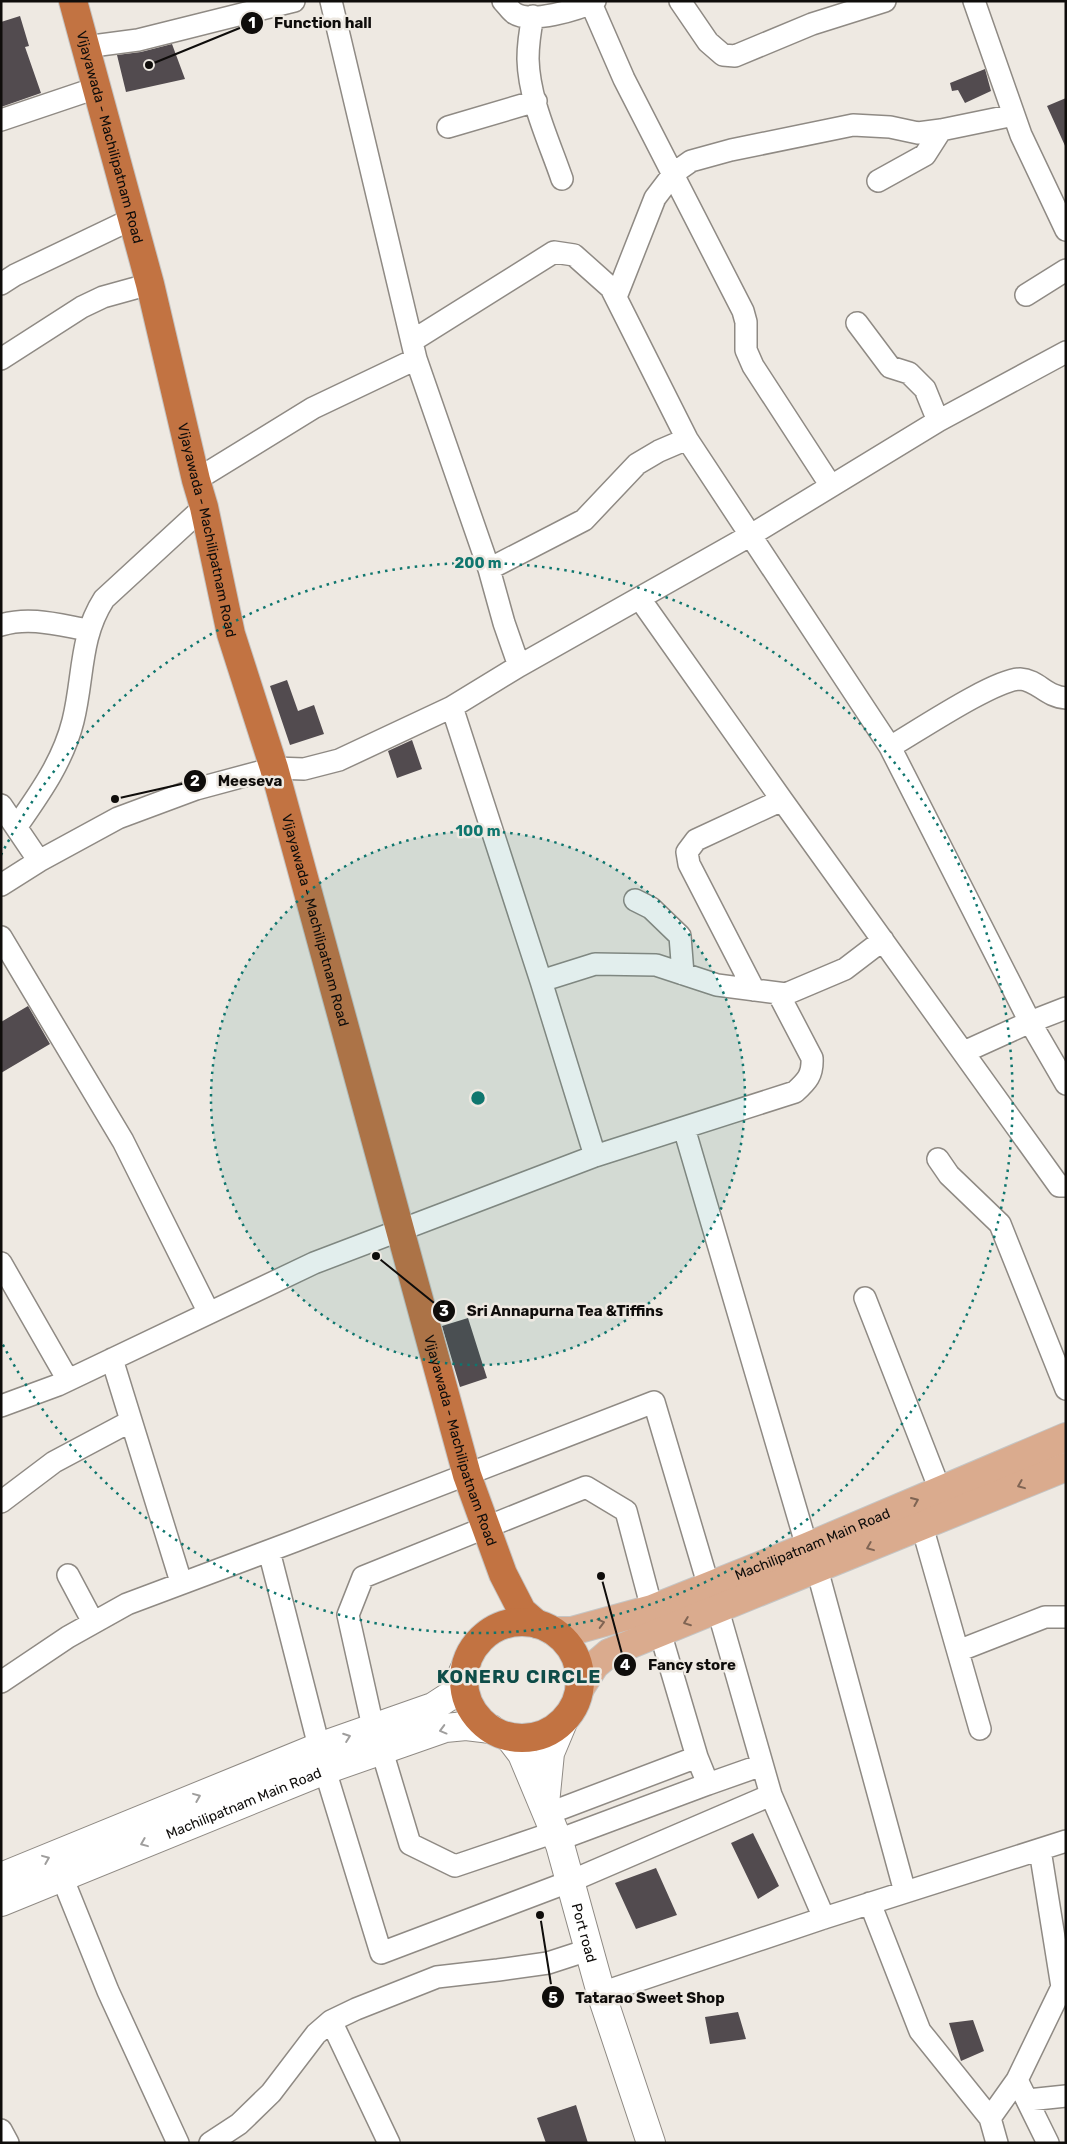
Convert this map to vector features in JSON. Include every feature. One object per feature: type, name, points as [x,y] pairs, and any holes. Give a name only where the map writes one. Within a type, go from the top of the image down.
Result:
[{"type":"highway","name":"Vijayawada - Machilipatnam Road","points":[[72,1],[150,284],[204,507],[231,634],[274,768],[467,1476],[503,1574],[522,1611],[545,1628]]},
{"type":"highway","name":"Vijayawada - Machilipatnam Road","points":[[495,1628],[503,1615],[503,1574]]},
{"type":"highway","points":[[523,1622],[545,1628],[566,1642],[575,1657],[580,1673],[580,1690],[574,1707],[563,1722],[547,1733],[528,1738],[500,1733],[478,1718],[468,1703],[464,1685],[465,1668],[471,1652],[481,1638],[495,1628],[509,1623],[523,1622]]},
{"type":"main road","name":"Machilipatnam Main Road","points":[[580,1690],[595,1665],[609,1653],[656,1621],[812,1558],[940,1490],[1066,1437]]},
{"type":"main road","name":"Machilipatnam Main Road","points":[[812,1558],[922,1526],[1066,1467]]},
{"type":"main road","name":"Machilipatnam Main Road","points":[[545,1628],[572,1631],[656,1621]]},
{"type":"street","points":[[85,47],[138,40],[294,1]]},
{"type":"street","points":[[331,1],[343,58],[414,350],[490,570],[504,623],[519,666]]},
{"type":"street","points":[[503,1],[515,14],[533,16],[553,16],[592,2],[624,79],[674,173],[743,311],[746,322],[746,350],[753,366],[831,486]]},
{"type":"street","points":[[680,1],[708,42],[723,55],[734,56],[812,24],[885,1]]},
{"type":"street","points":[[974,1],[1014,115],[1058,194],[1066,230]]},
{"type":"street","points":[[533,16],[528,59],[536,102],[562,179]]},
{"type":"street","points":[[1,120],[96,88]]},
{"type":"street","points":[[448,127],[536,102]]},
{"type":"street","points":[[616,297],[655,198],[674,173],[691,161],[731,150],[853,125],[890,127],[918,133],[1014,115]]},
{"type":"street","points":[[878,181],[924,155],[941,130]]},
{"type":"street","points":[[1,284],[15,275],[132,220]]},
{"type":"street","points":[[196,480],[313,408],[414,350],[554,252],[574,255],[611,288],[688,440],[890,747],[1030,1022],[1066,1084]]},
{"type":"street","points":[[1026,295],[1066,270]]},
{"type":"street","points":[[1,359],[82,307],[103,297],[150,284]]},
{"type":"street","points":[[857,323],[890,368],[909,373],[925,389],[938,421]]},
{"type":"street","points":[[1,885],[39,861],[118,818],[196,789],[274,768],[304,770],[339,760],[452,707],[519,666],[751,535],[938,421],[1066,352]]},
{"type":"street","points":[[490,570],[584,520],[637,464],[659,451],[688,440]]},
{"type":"street","points":[[17,826],[51,777],[62,754],[73,723],[88,630],[94,615],[104,599],[204,507]]},
{"type":"street","points":[[640,599],[1059,1186],[1066,1186]]},
{"type":"street","points":[[1,625],[16,621],[32,621],[88,630]]},
{"type":"street","points":[[890,747],[990,689],[1012,680],[1022,679],[1057,698],[1066,698]]},
{"type":"street","points":[[452,707],[541,981],[595,1156]]},
{"type":"street","points":[[754,990],[688,864],[687,852],[696,840],[782,800]]},
{"type":"street","points":[[1,805],[39,861]]},
{"type":"street","points":[[635,900],[651,908],[680,936],[683,974]]},
{"type":"street","points":[[1,937],[123,1141],[209,1313]]},
{"type":"street","points":[[541,981],[595,964],[656,965],[717,985],[786,994],[845,969],[883,940]]},
{"type":"street","points":[[1,1406],[68,1380],[314,1263],[595,1156],[795,1092],[810,1079],[813,1067],[812,1058],[778,993]]},
{"type":"street","points":[[964,1052],[1066,1008]]},
{"type":"street","points":[[684,1128],[812,1558],[905,1892]]},
{"type":"street","points":[[938,1159],[966,1192],[1000,1224],[1066,1389]]},
{"type":"street","points":[[1,1263],[68,1380]]},
{"type":"street","points":[[865,1298],[940,1490]]},
{"type":"street","points":[[112,1359],[181,1582]]},
{"type":"street","points":[[1,1682],[68,1637],[127,1604],[181,1582],[269,1551],[467,1476],[654,1402],[714,1598],[771,1795],[824,1918]]},
{"type":"street","points":[[1,1502],[54,1462],[131,1420]]},
{"type":"street","points":[[697,1757],[455,1866],[410,1844],[377,1739],[348,1615],[363,1577],[586,1487],[626,1511],[656,1621],[697,1757],[708,1784]]},
{"type":"street","points":[[922,1526],[980,1729]]},
{"type":"street","points":[[269,1551],[322,1758],[382,1953],[571,1881],[771,1795]]},
{"type":"street","points":[[68,1575],[94,1622]]},
{"type":"street","points":[[958,1651],[1045,1617],[1066,1617]]},
{"type":"street","name":"Machilipatnam Main Road","points":[[377,1739],[453,1694],[465,1668]]},
{"type":"street","name":"Port road","points":[[551,1823],[550,1753],[563,1722]]},
{"type":"street","name":"Machilipatnam Main Road","points":[[1,1877],[377,1739],[466,1726],[500,1733]]},
{"type":"street","name":"Port road","points":[[500,1733],[522,1754],[551,1823],[571,1881],[601,1993],[650,2143]]},
{"type":"street","name":"Machilipatnam Main Road","points":[[1,1902],[62,1877],[322,1758]]},
{"type":"street","points":[[551,1823],[708,1784],[762,1765]]},
{"type":"street","points":[[601,1993],[824,1918],[1066,1841]]},
{"type":"street","points":[[990,2118],[1017,2080],[1061,1997],[1062,1987],[1040,1850]]},
{"type":"street","points":[[62,1877],[108,1991],[178,2143]]},
{"type":"street","points":[[870,1903],[920,2031],[990,2118],[997,2143]]},
{"type":"street","points":[[210,2143],[239,2124],[271,2093],[316,2034],[331,2021],[437,1977],[548,1963],[588,1950]]},
{"type":"street","points":[[331,2021],[389,2143]]},
{"type":"street","points":[[1017,2080],[1048,2143]]},
{"type":"street","points":[[1028,2100],[1066,2096]]},
{"type":"street","points":[[1,2130],[8,2143]]},
{"type":"building","points":[[20,16],[29,46],[25,47],[41,93],[1,107],[1,22]]},
{"type":"building","points":[[172,44],[185,79],[126,92],[117,55],[141,52]]},
{"type":"building","points":[[985,69],[991,91],[965,103],[958,90],[952,91],[950,83]]},
{"type":"building","points":[[1066,98],[1066,148],[1047,106]]},
{"type":"building","points":[[287,680],[298,711],[314,705],[324,734],[290,745],[270,686]]},
{"type":"building","points":[[412,740],[422,769],[397,778],[388,751]]},
{"type":"building","points":[[28,1006],[50,1044],[1,1073],[1,1022]]},
{"type":"building","points":[[468,1318],[487,1378],[460,1387],[442,1326]]},
{"type":"building","points":[[753,1833],[779,1886],[758,1899],[731,1843]]},
{"type":"building","points":[[656,1868],[677,1915],[636,1929],[615,1883]]},
{"type":"building","points":[[738,2012],[746,2039],[710,2044],[705,2017]]},
{"type":"building","points":[[973,2020],[984,2051],[961,2061],[949,2023]]},
{"type":"building","points":[[576,2105],[588,2143],[546,2143],[537,2118]]},
{"type":"place","name":"Function hall","points":[[149,65]]},
{"type":"place","name":"Meeseva","points":[[115,799]]},
{"type":"place","name":"Sri Annapurna Tea &Tiffins","points":[[376,1256]]},
{"type":"place","name":"Fancy store","points":[[601,1576]]},
{"type":"place","name":"Tatarao Sweet Shop","points":[[540,1915]]},
{"type":"district","name":"KONERU CIRCLE","points":[[519,1676]]}]
